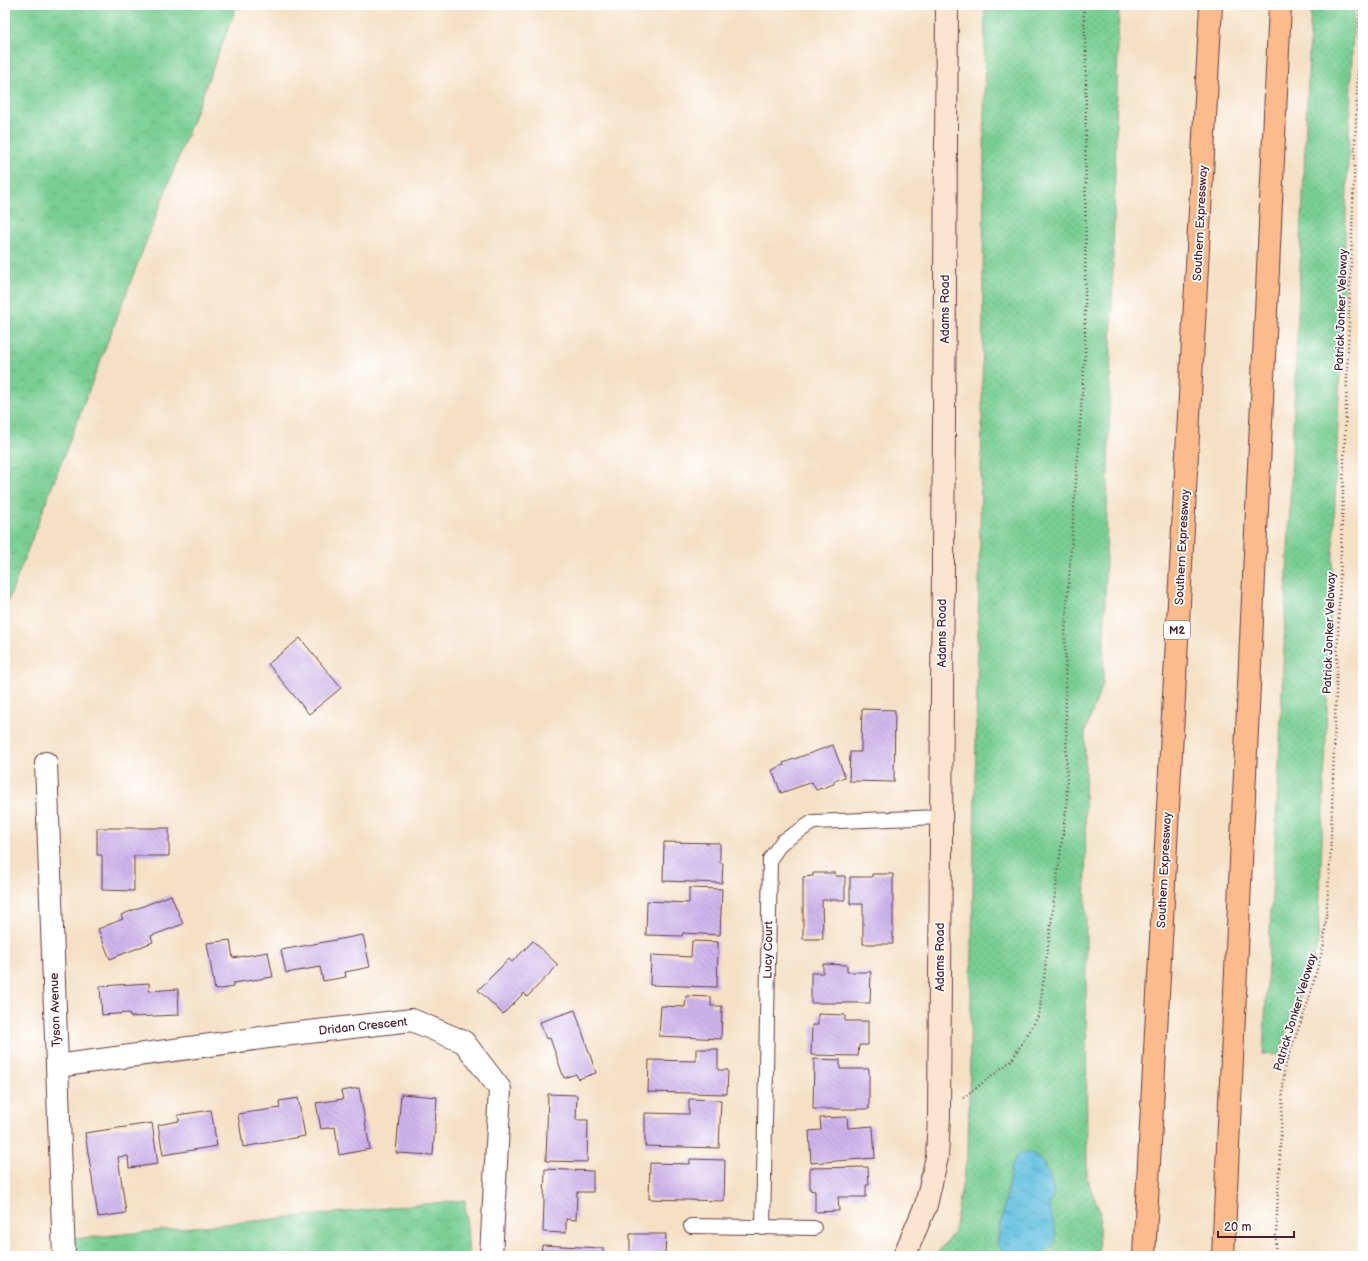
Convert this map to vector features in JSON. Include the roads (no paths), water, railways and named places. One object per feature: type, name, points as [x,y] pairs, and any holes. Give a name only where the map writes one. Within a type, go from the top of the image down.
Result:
[{"type":"highway","name":"Southern Expressway","points":[[1144,1256],[1211,5]]},
{"type":"highway","points":[[1224,1256],[1280,5]]},
{"type":"street","name":"Adams Road","points":[[904,1256],[926,1205],[937,1157],[939,1117],[947,5]]},
{"type":"street","name":"Tyson Avenue","points":[[46,763],[64,1256]]},
{"type":"street","name":"Dridan Crescent","points":[[57,1066],[283,1035],[412,1020],[464,1042],[500,1089],[491,1256]]},
{"type":"lane","name":"Lucy Court","points":[[763,1228],[770,860],[782,842],[813,822],[941,817]]},
{"type":"lane","points":[[691,1226],[814,1228]]},
{"type":"water","points":[[1029,1152],[1040,1159],[1044,1164],[1054,1195],[1050,1203],[1050,1212],[1055,1231],[1055,1243],[1041,1256],[1023,1256],[1012,1254],[1001,1249],[997,1245],[1012,1164],[1019,1153]]}]
